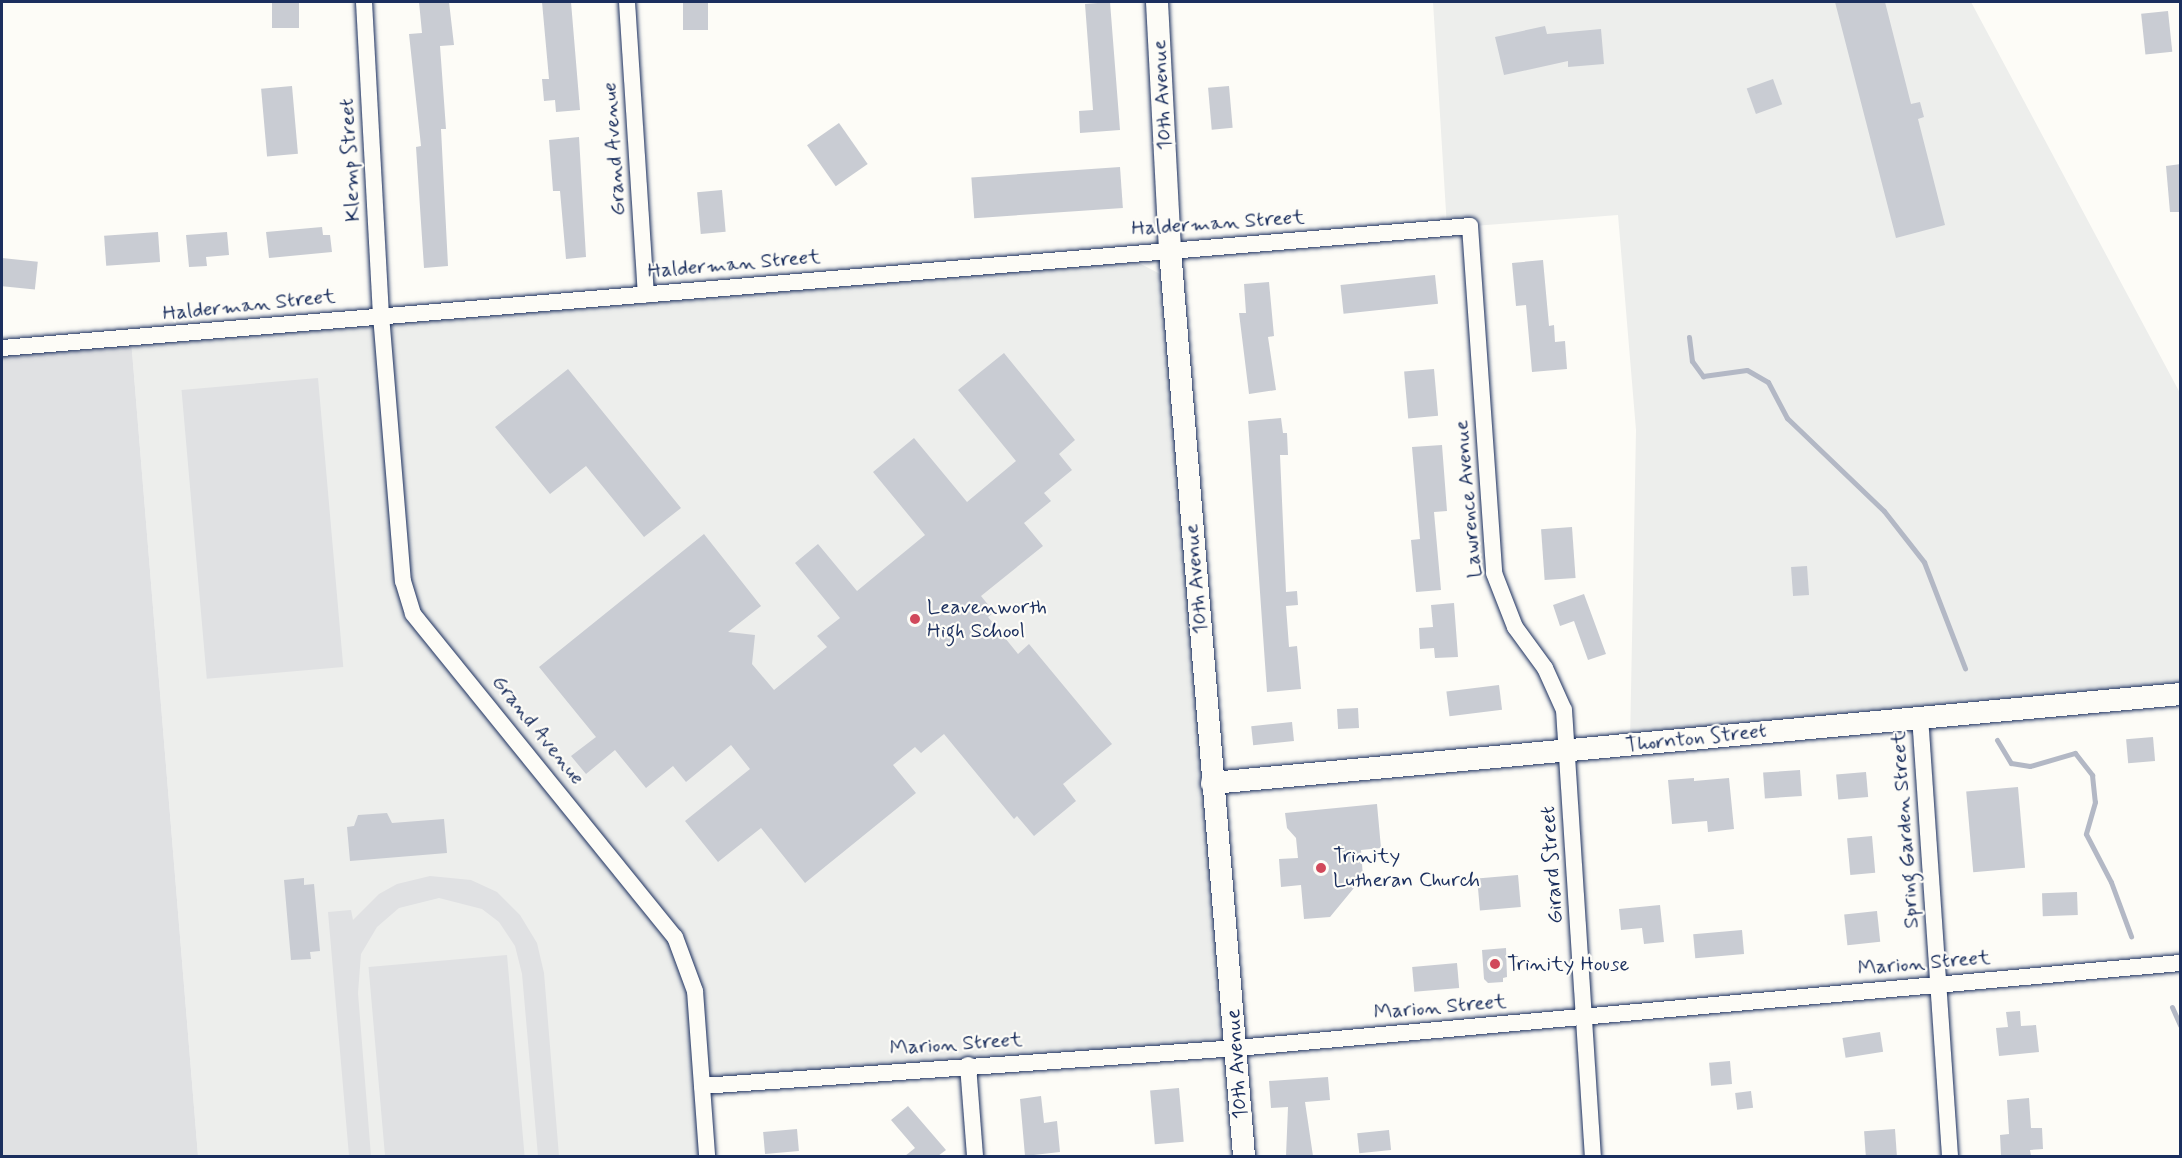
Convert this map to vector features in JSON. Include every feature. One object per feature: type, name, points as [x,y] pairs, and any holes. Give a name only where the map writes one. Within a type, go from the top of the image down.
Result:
[{"type":"street","name":"Klemp Street","points":[[364,2],[381,315]]},
{"type":"street","name":"Grand Avenue","points":[[627,2],[646,294]]},
{"type":"street","name":"10th Avenue","points":[[1157,2],[1170,250],[1212,783],[1237,1048],[1244,1156]]},
{"type":"street","name":"Halderman Street","points":[[2,348],[86,344],[381,315],[1470,226]]},
{"type":"street","name":"Lawrence Avenue","points":[[1470,226],[1494,573],[1515,627],[1545,668],[1564,710],[1568,750]]},
{"type":"street","name":"Grand Avenue","points":[[381,315],[403,581],[413,614],[675,937],[695,991],[707,1156]]},
{"type":"street","name":"Thornton Street","points":[[1212,783],[1920,716],[2181,694]]},
{"type":"street","name":"Spring Garden Street","points":[[1920,716],[1950,1156]]},
{"type":"street","name":"Girard Street","points":[[1568,750],[1593,1156]]},
{"type":"street","name":"Marion Street","points":[[702,1086],[968,1065],[1237,1048],[2181,963]]},
{"type":"street","points":[[968,1065],[975,1156]]},
{"type":"shaded area","points":[[1433,2],[1971,2],[2180,393],[2180,694],[1630,744],[1636,430],[1618,215],[1447,228]]},
{"type":"shaded area","points":[[1139,263],[1164,276],[1237,1048],[703,1086],[707,1156],[198,1156],[131,339],[899,272]]},
{"type":"shaded area","points":[[131,339],[198,1156],[2,1156],[2,348]]},
{"type":"shaded area","points":[[318,378],[343,667],[207,679],[182,390]]},
{"type":"shaded area","points":[[430,876],[471,880],[497,892],[520,915],[537,943],[544,973],[559,1156],[538,1156],[522,974],[515,946],[499,922],[482,909],[439,898],[399,908],[377,927],[361,954],[358,993],[371,1156],[349,1156],[328,912],[351,910],[353,920],[379,894],[397,884]]},
{"type":"shaded area","points":[[507,955],[525,1156],[385,1156],[369,967]]},
{"type":"building","points":[[272,2],[299,2],[299,28],[272,28]]},
{"type":"building","points":[[419,2],[449,2],[454,45],[440,46],[446,129],[441,129],[448,266],[424,268],[416,147],[421,146],[409,34],[422,33]]},
{"type":"building","points":[[542,2],[571,2],[580,110],[556,112],[555,100],[544,101],[542,79],[549,79]]},
{"type":"building","points":[[683,2],[708,2],[708,30],[683,30]]},
{"type":"building","points":[[1110,2],[1120,130],[1080,133],[1079,111],[1093,110],[1085,4]]},
{"type":"building","points":[[1835,2],[1885,2],[1911,104],[1920,102],[1924,117],[1918,119],[1945,225],[1896,238]]},
{"type":"building","points":[[2168,11],[2172,52],[2145,55],[2141,14]]},
{"type":"building","points":[[1545,26],[1547,34],[1601,29],[1604,64],[1568,67],[1568,61],[1504,75],[1495,37]]},
{"type":"building","points":[[1773,79],[1782,104],[1756,114],[1747,89]]},
{"type":"building","points":[[292,86],[298,154],[267,156],[261,89]]},
{"type":"building","points":[[1229,86],[1233,128],[1212,130],[1208,88]]},
{"type":"building","points":[[839,123],[868,164],[836,186],[807,145]]},
{"type":"building","points":[[579,137],[586,257],[566,259],[560,191],[553,191],[549,140]]},
{"type":"building","points":[[2181,164],[2181,212],[2170,212],[2166,166]]},
{"type":"building","points":[[1120,167],[1123,208],[974,218],[971,177]]},
{"type":"building","points":[[722,190],[726,232],[701,234],[697,192]]},
{"type":"building","points":[[322,227],[323,235],[330,235],[332,252],[269,258],[266,232]]},
{"type":"building","points":[[158,232],[160,262],[106,266],[104,236]]},
{"type":"building","points":[[227,232],[229,255],[206,257],[207,266],[189,267],[186,235]]},
{"type":"building","points":[[2,258],[38,262],[35,290],[2,286]]},
{"type":"building","points":[[1543,260],[1549,326],[1554,325],[1555,342],[1565,341],[1567,369],[1532,372],[1526,305],[1516,306],[1512,263]]},
{"type":"building","points":[[1435,275],[1438,304],[1344,314],[1341,285]]},
{"type":"building","points":[[1269,282],[1274,336],[1268,337],[1276,390],[1249,394],[1239,313],[1246,313],[1244,284]]},
{"type":"building","name":"Leavenworth High School","points":[[1004,353],[1075,440],[1059,454],[1072,470],[1044,493],[1051,501],[1024,523],[1043,546],[981,596],[994,612],[988,617],[1018,654],[1029,644],[1112,744],[1063,784],[1076,801],[1034,836],[1017,816],[1014,819],[944,734],[921,753],[915,747],[893,765],[916,793],[805,883],[761,828],[718,862],[685,821],[750,769],[731,745],[686,782],[673,766],[646,788],[615,750],[586,774],[571,756],[596,737],[539,667],[704,534],[761,606],[728,632],[755,635],[752,664],[774,690],[827,647],[817,636],[840,618],[795,563],[818,544],[857,591],[925,535],[873,472],[914,438],[967,502],[1016,461],[958,390]]},
{"type":"building","points":[[568,369],[681,508],[644,537],[586,466],[550,494],[495,427]]},
{"type":"building","points":[[1434,369],[1438,416],[1408,418],[1404,372]]},
{"type":"building","points":[[1281,418],[1283,433],[1287,433],[1288,455],[1280,455],[1286,592],[1297,591],[1298,605],[1286,606],[1289,647],[1297,646],[1301,689],[1267,692],[1248,421]]},
{"type":"building","points":[[1442,445],[1447,511],[1434,512],[1441,590],[1416,592],[1411,540],[1420,539],[1412,447]]},
{"type":"building","points":[[1572,527],[1576,578],[1545,580],[1541,529]]},
{"type":"building","points":[[1807,566],[1809,595],[1793,596],[1791,567]]},
{"type":"building","points":[[1584,594],[1606,654],[1588,660],[1574,621],[1560,626],[1553,605]]},
{"type":"building","points":[[1454,603],[1458,657],[1435,658],[1434,648],[1420,649],[1419,628],[1433,627],[1431,605]]},
{"type":"building","points":[[1499,685],[1502,710],[1449,716],[1446,691]]},
{"type":"building","points":[[1358,708],[1359,728],[1338,729],[1337,709]]},
{"type":"building","points":[[1292,722],[1294,741],[1253,745],[1251,726]]},
{"type":"building","points":[[2153,737],[2155,761],[2128,763],[2126,739]]},
{"type":"building","points":[[1800,770],[1802,796],[1765,799],[1763,773]]},
{"type":"building","points":[[1866,772],[1868,797],[1838,800],[1836,775]]},
{"type":"building","points":[[1694,778],[1694,781],[1729,778],[1734,829],[1708,832],[1707,821],[1672,824],[1668,780]]},
{"type":"building","points":[[2018,787],[2025,868],[1973,872],[1966,792]]},
{"type":"building","name":"Trinity Lutheran Church","points":[[1377,804],[1381,848],[1361,850],[1363,877],[1330,917],[1304,919],[1301,885],[1281,887],[1279,859],[1298,858],[1296,838],[1287,828],[1285,813]]},
{"type":"building","points":[[387,813],[392,823],[444,819],[447,853],[350,861],[347,827],[354,826],[358,815]]},
{"type":"building","points":[[1872,836],[1875,873],[1850,875],[1847,838]]},
{"type":"building","points":[[1518,875],[1521,907],[1480,910],[1477,879]]},
{"type":"building","points":[[304,878],[304,885],[314,884],[320,951],[310,952],[311,959],[291,960],[284,880]]},
{"type":"building","points":[[2077,892],[2078,915],[2043,916],[2042,893]]},
{"type":"building","points":[[1660,905],[1664,942],[1644,944],[1642,928],[1621,930],[1619,909]]},
{"type":"building","points":[[1877,911],[1880,942],[1847,945],[1844,914]]},
{"type":"building","points":[[1742,930],[1744,954],[1695,958],[1693,934]]},
{"type":"building","name":"Trinity House","points":[[1506,948],[1507,977],[1503,978],[1503,982],[1488,983],[1484,979],[1482,950]]},
{"type":"building","points":[[1457,963],[1459,988],[1414,992],[1412,967]]},
{"type":"building","points":[[2020,1011],[2021,1026],[2036,1025],[2039,1052],[1999,1056],[1996,1028],[2008,1027],[2006,1012]]},
{"type":"building","points":[[1880,1032],[1883,1052],[1846,1058],[1842,1038]]},
{"type":"building","points":[[1730,1061],[1732,1084],[1711,1086],[1709,1063]]},
{"type":"building","points":[[1328,1077],[1330,1100],[1305,1102],[1313,1156],[1286,1156],[1288,1107],[1271,1108],[1269,1081]]},
{"type":"building","points":[[1179,1088],[1184,1142],[1155,1144],[1150,1091]]},
{"type":"building","points":[[1751,1091],[1753,1108],[1737,1110],[1735,1093]]},
{"type":"building","points":[[1041,1096],[1044,1123],[1057,1121],[1060,1152],[1025,1156],[1020,1099]]},
{"type":"building","points":[[2029,1098],[2031,1128],[2042,1128],[2043,1149],[2030,1150],[2031,1156],[2001,1155],[2000,1135],[2009,1134],[2007,1100]]},
{"type":"building","points":[[908,1106],[946,1150],[938,1156],[905,1156],[915,1148],[891,1120]]},
{"type":"building","points":[[797,1129],[799,1151],[765,1154],[763,1132]]},
{"type":"building","points":[[1895,1129],[1897,1156],[1866,1156],[1864,1131]]},
{"type":"building","points":[[1389,1130],[1391,1150],[1359,1153],[1357,1133]]},
{"type":"waterway","points":[[1689,337],[1692,361],[1703,376],[1747,370],[1768,382],[1787,418],[1884,511],[1924,562],[1965,668]]},
{"type":"waterway","points":[[1997,740],[2011,763],[2030,766],[2075,753],[2092,775],[2095,802],[2086,834],[2111,882],[2131,936]]},
{"type":"waterway","points":[[2172,1007],[2180,1025]]},
{"type":"place","name":"Leavenworth High School","points":[[915,619]]},
{"type":"place","name":"Trinity Lutheran Church","points":[[1321,868]]},
{"type":"place","name":"Trinity House","points":[[1495,964]]}]
